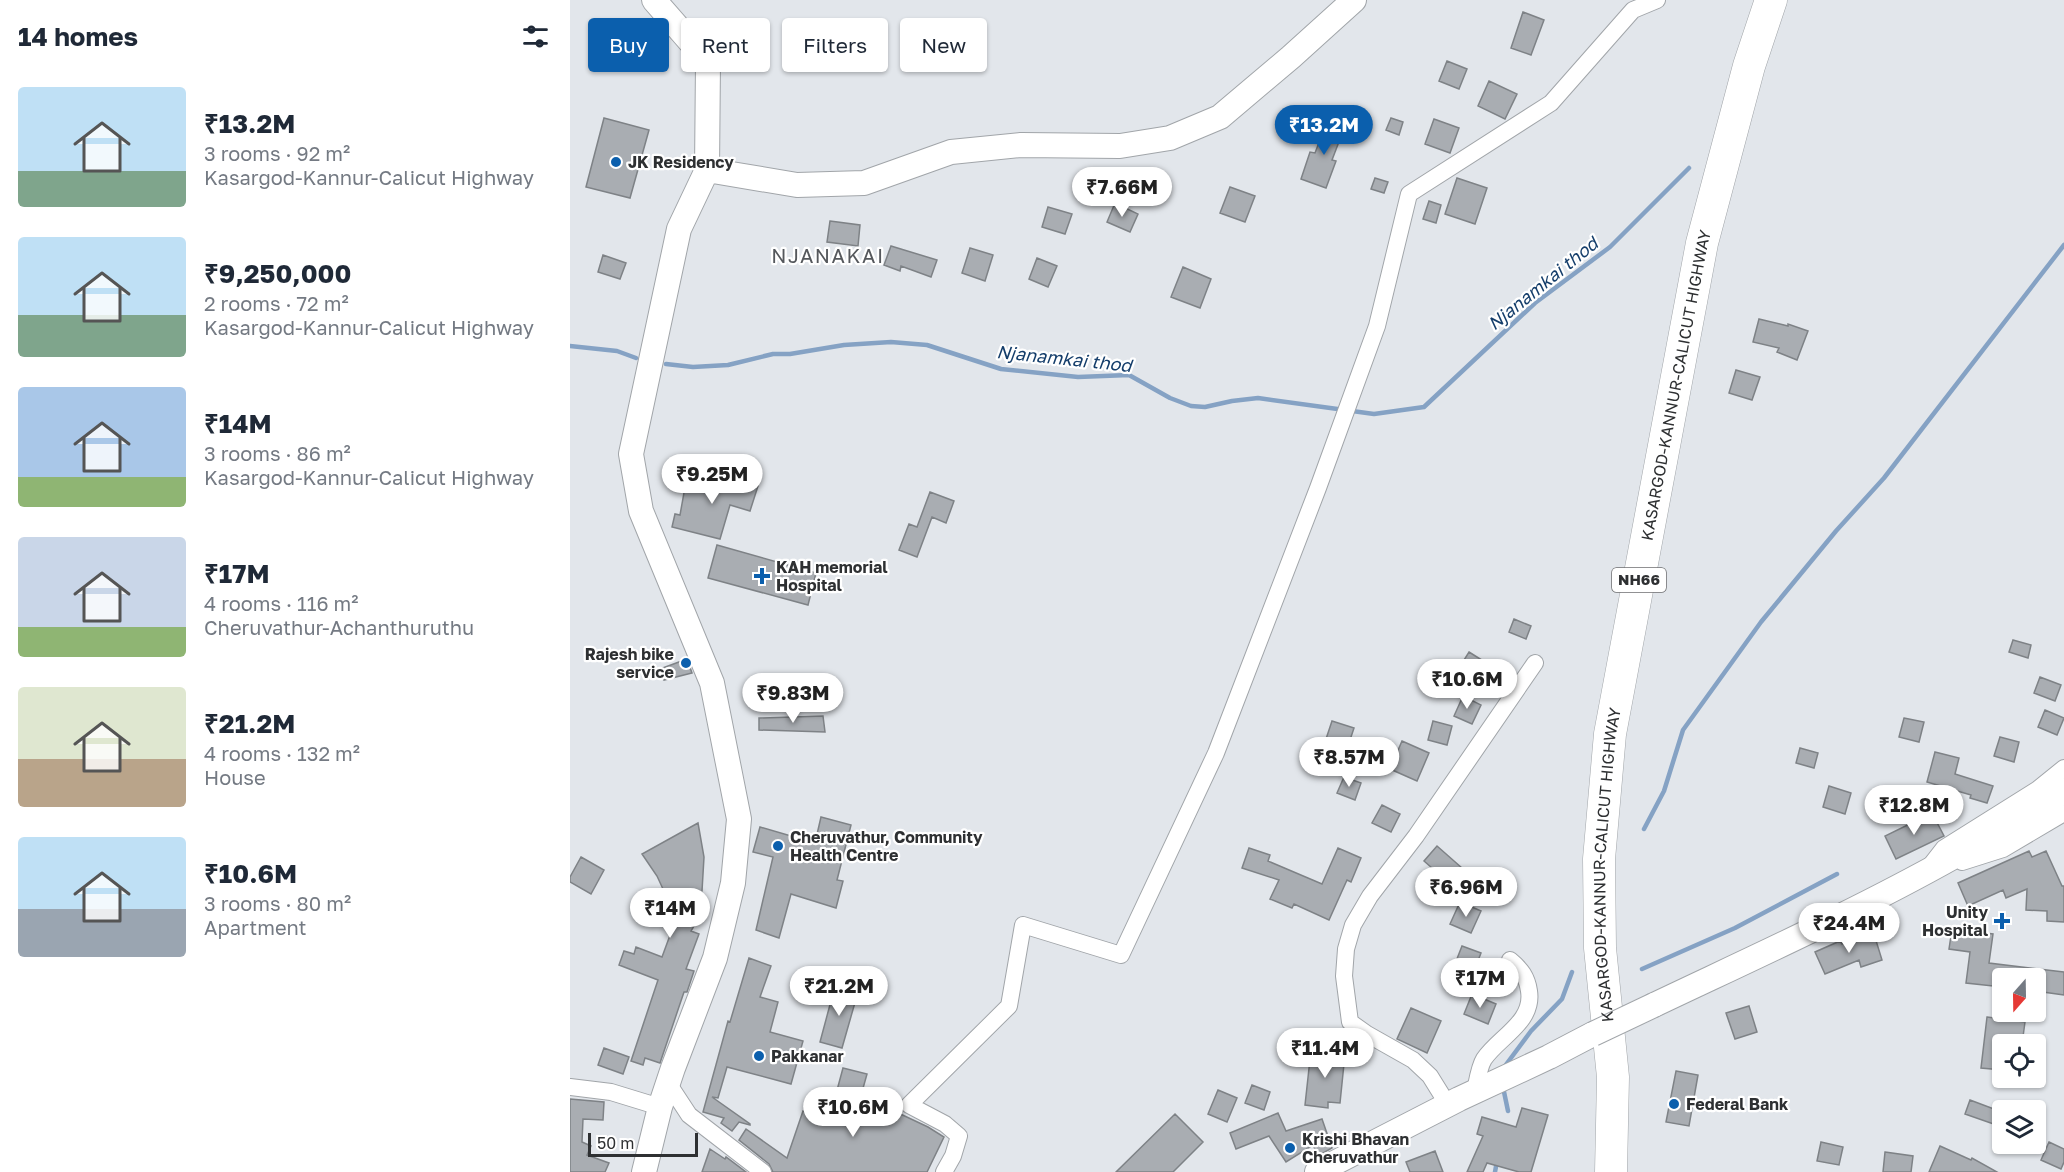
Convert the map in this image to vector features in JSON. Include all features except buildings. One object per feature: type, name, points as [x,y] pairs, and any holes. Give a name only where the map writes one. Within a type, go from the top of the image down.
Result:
[{"type":"highway","name":"KASARGOD-KANNUR-CALICUT HIGHWAY","points":[[1611,1172],[1613,1077],[1600,948],[1599,860],[1610,734],[1702,243],[1749,66],[1771,0]]},
{"type":"main road","points":[[644,1172],[660,1107],[715,958],[734,883],[739,819],[712,683],[641,511],[631,454],[679,229],[707,171],[708,62],[654,0]]},
{"type":"main road","points":[[707,171],[797,185],[864,183],[951,152],[1021,145],[1120,146],[1170,138],[1220,117],[1354,0]]},
{"type":"main road","points":[[1317,1172],[1477,1090],[1922,875],[2043,807],[2064,790]]},
{"type":"street","points":[[944,1172],[953,1156],[959,1136],[945,1124],[909,1105],[1009,1006],[1023,925],[1121,955],[1126,945],[1216,753],[1318,488],[1377,326],[1409,194],[1551,103],[1633,10],[1657,0]]},
{"type":"street","points":[[1448,1105],[1430,1076],[1413,1060],[1350,1022],[1344,976],[1346,949],[1353,925],[1370,896],[1416,836],[1535,663]]},
{"type":"street","points":[[1922,875],[1944,848],[2038,789],[2064,768]]},
{"type":"street","points":[[1922,875],[1942,871],[1971,858],[2003,849],[2064,813]]},
{"type":"street","points":[[1477,1090],[1482,1061],[1527,1013],[1530,999],[1528,984],[1522,970],[1510,960]]},
{"type":"street","points":[[668,1083],[689,1115],[763,1172]]},
{"type":"street","points":[[570,1087],[611,1092],[660,1107]]},
{"type":"waterway","name":"Njanamkai thod","points":[[666,364],[693,367],[728,365],[773,354],[891,342],[927,345],[1001,369],[1078,377],[1129,375],[1170,398],[1191,406],[1205,407],[1258,398],[1374,414],[1424,407],[1535,303],[1610,247],[1689,168]]},
{"type":"waterway","points":[[1644,829],[1664,791],[1683,730],[1761,622],[1836,531],[1884,478],[2064,245]]},
{"type":"waterway","name":"Njanamkai thod","points":[[570,346],[617,351],[636,358]]},
{"type":"waterway","points":[[1642,969],[1735,928],[1837,874]]},
{"type":"waterway","points":[[1505,1066],[1531,1031],[1562,999],[1572,972]]},
{"type":"waterway","points":[[1503,1087],[1508,1111]]},
{"type":"waterway","points":[[1495,1172],[1497,1161]]},
{"type":"place","name":"JK Residency","points":[[616,162]]},
{"type":"place","name":"KAH memorial Hospital","points":[[762,576]]},
{"type":"place","name":"Rajesh bike service","points":[[686,663]]},
{"type":"place","name":"Cheruvathur, Community Health Centre","points":[[778,846]]},
{"type":"place","name":"Unity Hospital","points":[[2002,921]]},
{"type":"place","name":"Pakkanar","points":[[759,1056]]},
{"type":"place","name":"Federal Bank","points":[[1674,1104]]},
{"type":"place","name":"Krishi Bhavan Cheruvathur","points":[[1290,1148]]},
{"type":"district","name":"NJANAKAI","points":[[828,256]]}]
